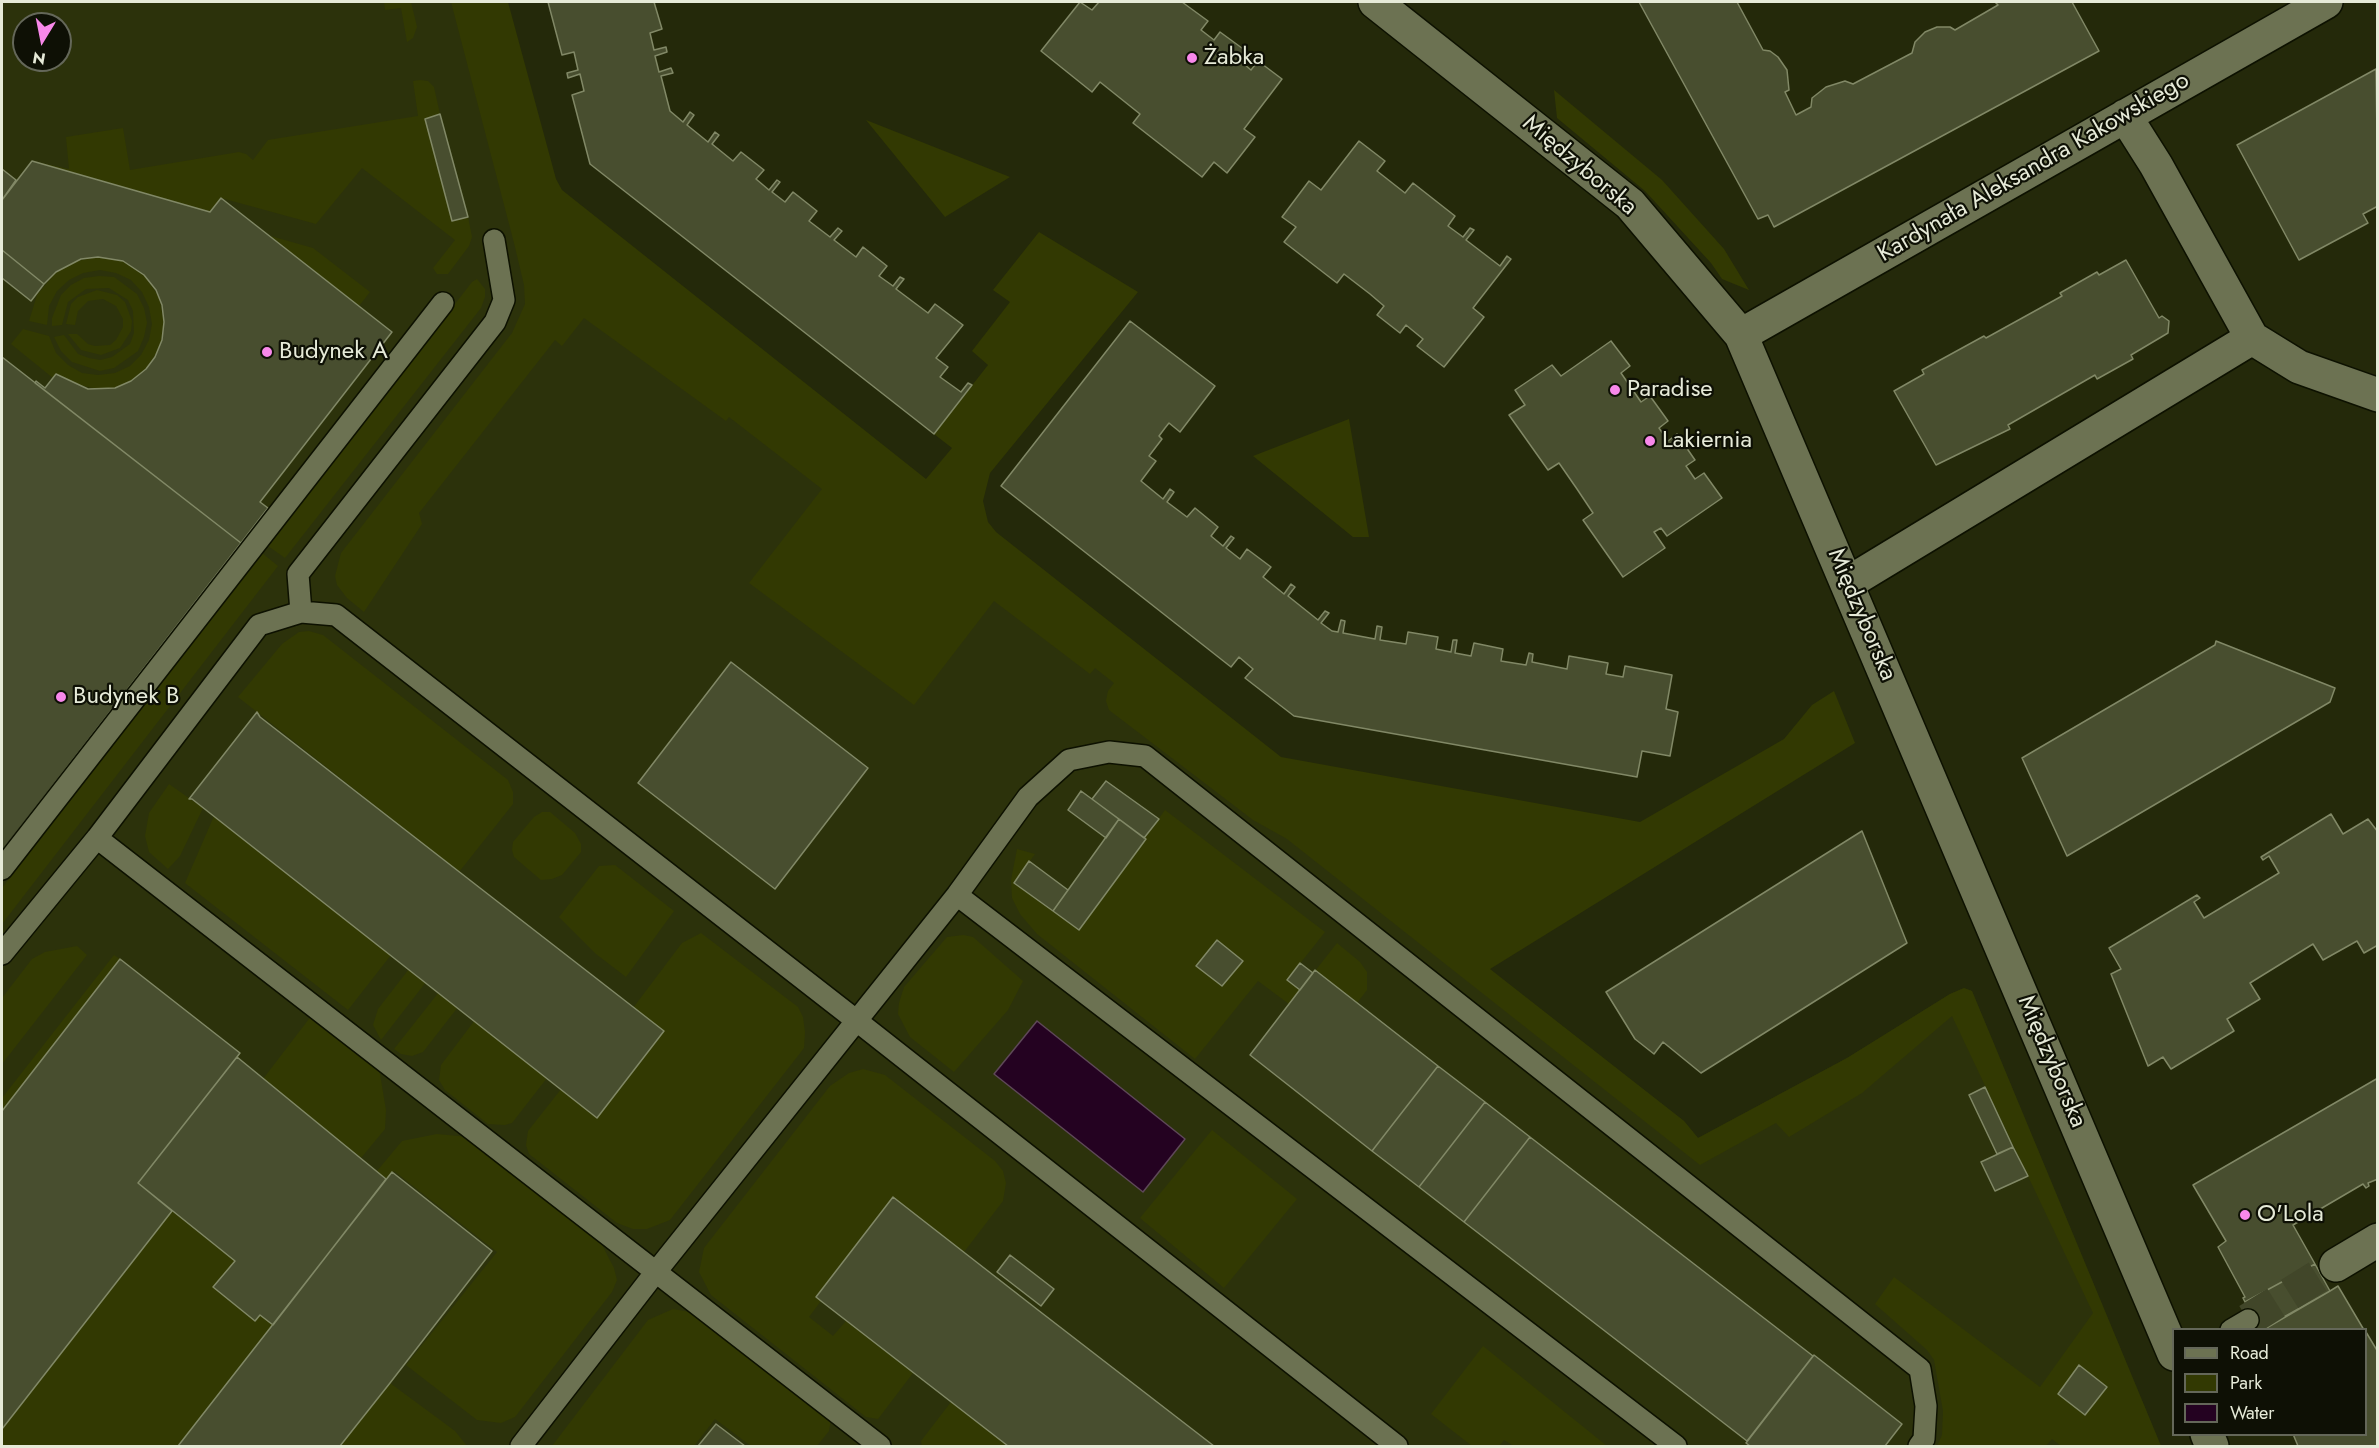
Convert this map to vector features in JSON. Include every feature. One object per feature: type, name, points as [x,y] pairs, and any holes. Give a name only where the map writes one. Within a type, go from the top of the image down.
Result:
[{"type":"street","name":"Międzyborska","points":[[1375,2],[1630,204],[1741,335],[2172,1349]]},
{"type":"street","name":"Kardynała Aleksandra Kakowskiego","points":[[1741,335],[2326,2]]},
{"type":"street","points":[[2125,116],[2156,165],[2252,338],[2299,367],[2378,395]]},
{"type":"street","points":[[1848,583],[2252,338]]},
{"type":"street","points":[[2336,1265],[2378,1240]]},
{"type":"lane","points":[[301,612],[298,574],[495,322],[504,300],[494,240]]},
{"type":"lane","points":[[2,869],[443,303]]},
{"type":"lane","points":[[2,954],[97,838],[259,625],[301,612],[336,615],[857,1021],[1396,1446]]},
{"type":"lane","points":[[521,1446],[655,1273],[957,894],[1028,797],[1069,760],[1109,753],[1145,756],[1920,1370],[1926,1406],[1924,1439],[1918,1446]]},
{"type":"lane","points":[[97,838],[880,1446]]},
{"type":"lane","points":[[957,894],[1676,1446]]},
{"type":"shaded area","points":[[2,2],[459,2],[520,234],[667,328],[1684,1121],[1698,1138],[1847,1058],[1950,994],[1964,988],[1972,991],[2161,1446],[2,1446]]},
{"type":"green space","points":[[384,2],[411,2],[417,27],[413,38],[407,42],[401,8],[385,10]]},
{"type":"green space","points":[[451,2],[508,2],[556,179],[562,190],[926,479],[952,448],[934,434],[988,365],[972,351],[1010,302],[993,290],[1039,232],[1138,292],[990,473],[983,501],[988,522],[996,532],[1281,757],[1640,822],[1784,739],[1812,705],[1834,691],[1855,743],[1490,969],[1684,1121],[1698,1138],[1847,1058],[1950,994],[1964,988],[1972,991],[2161,1446],[2061,1446],[2052,1439],[2046,1446],[1937,1446],[1942,1435],[1943,1411],[1934,1360],[1927,1350],[1875,1304],[1894,1277],[2040,1387],[2093,1313],[1952,1016],[1862,1093],[1789,1137],[1776,1123],[1700,1165],[1287,839],[1253,820],[1109,710],[1106,701],[1108,691],[1114,683],[1095,668],[1090,674],[994,601],[914,705],[749,583],[822,489],[729,417],[726,421],[584,318],[562,346],[555,340],[419,513],[422,524],[364,612],[347,598],[337,585],[335,576],[341,553],[512,333],[525,304],[524,285],[514,243]]},
{"type":"green space","points":[[413,81],[428,81],[434,87],[440,114],[425,119],[452,220],[468,217],[472,237],[469,246],[448,274],[437,274],[433,268],[455,240],[362,168],[316,224],[221,198],[210,212],[32,161],[69,169],[66,137],[123,128],[130,170],[239,152],[253,160],[268,140],[418,116]]},
{"type":"green space","points":[[1554,90],[1662,180],[1724,249],[1749,290],[1722,279],[1711,263],[1645,191],[1557,118]]},
{"type":"green space","points":[[866,120],[1010,177],[945,217]]},
{"type":"green space","points":[[267,235],[313,248],[370,292],[359,306]]},
{"type":"green space","points":[[98,257],[123,261],[144,275],[159,297],[164,323],[160,347],[146,369],[131,381],[115,388],[97,389],[72,383],[56,374],[53,378],[11,344],[23,329],[49,336],[56,353],[68,365],[82,373],[98,375],[115,373],[130,366],[141,355],[149,340],[152,324],[149,307],[142,292],[131,280],[116,273],[100,270],[83,273],[69,280],[57,291],[49,306],[47,325],[29,321],[37,295],[56,272],[72,262]]},
{"type":"green space","points":[[114,277],[137,294],[144,308],[147,323],[138,351],[114,368],[100,371],[72,362],[61,351],[54,337],[64,335],[78,354],[89,358],[100,360],[112,357],[130,344],[134,333],[133,311],[128,300],[109,288],[86,289],[68,302],[62,325],[52,326],[52,318],[61,295],[71,285],[84,278]]},
{"type":"green space","points":[[477,279],[485,289],[481,308],[285,558],[268,546],[472,282]]},
{"type":"green space","points":[[97,290],[117,295],[125,302],[132,321],[131,331],[120,348],[101,355],[81,350],[68,334],[77,334],[88,344],[95,346],[110,345],[116,340],[123,327],[123,319],[116,306],[103,299],[88,301],[78,311],[75,325],[66,324],[71,304],[78,297]]},
{"type":"green space","points":[[1349,419],[1369,537],[1353,537],[1253,456]]},
{"type":"green space","points":[[262,553],[278,566],[2,924],[2,888]]},
{"type":"green space","points":[[309,631],[323,635],[508,780],[513,792],[513,804],[459,872],[238,697],[282,644],[299,632]]},
{"type":"green space","points":[[169,784],[203,808],[180,856],[168,869],[149,852],[145,836],[149,813]]},
{"type":"green space","points":[[1165,810],[1325,932],[1287,980],[1300,990],[1289,1004],[1258,981],[1195,1059],[1037,934],[1020,914],[1012,898],[1011,880],[1017,849],[1035,854],[1014,883],[1079,930]]},
{"type":"green space","points":[[542,812],[550,812],[575,833],[581,844],[581,852],[562,875],[541,880],[514,857],[512,850],[513,842],[534,817]]},
{"type":"green space","points":[[214,816],[391,955],[348,1010],[185,883]]},
{"type":"green space","points":[[615,865],[674,911],[626,977],[596,954],[559,917],[599,866]]},
{"type":"green space","points":[[701,933],[798,1007],[803,1017],[804,1048],[670,1220],[647,1229],[633,1229],[617,1223],[529,1154],[526,1145],[528,1131],[562,1088],[597,1117],[664,1031],[633,1008],[682,943]]},
{"type":"green space","points":[[963,935],[973,937],[1023,981],[1008,1010],[954,1072],[910,1037],[898,1014],[904,987],[947,937]]},
{"type":"green space","points":[[1337,943],[1360,962],[1367,972],[1367,990],[1357,1003],[1315,971]]},
{"type":"green space","points":[[77,946],[87,955],[2,1064],[2,998],[32,959],[45,952]]},
{"type":"green space","points":[[114,955],[120,959],[2,1111],[2,1098]]},
{"type":"green space","points":[[409,969],[426,982],[381,1040],[373,1025],[378,1009]]},
{"type":"green space","points":[[439,992],[458,1007],[423,1052],[412,1056],[401,1054],[394,1049]]},
{"type":"green space","points":[[312,1015],[376,1064],[380,1074],[386,1110],[385,1129],[361,1158],[263,1079]]},
{"type":"green space","points":[[475,1020],[547,1078],[512,1123],[488,1124],[445,1090],[439,1080],[441,1065]]},
{"type":"green space","points":[[863,1069],[885,1075],[995,1161],[1003,1171],[1006,1183],[1003,1201],[964,1252],[893,1197],[816,1297],[821,1301],[809,1317],[833,1336],[846,1321],[913,1373],[878,1419],[866,1417],[711,1295],[699,1272],[704,1248],[830,1086],[849,1073]]},
{"type":"green space","points":[[1212,1130],[1297,1199],[1224,1288],[1140,1218]]},
{"type":"green space","points":[[437,1134],[469,1137],[599,1239],[614,1268],[617,1280],[612,1292],[515,1417],[501,1423],[477,1420],[406,1365],[497,1252],[394,1171],[386,1179],[377,1171],[402,1141]]},
{"type":"green space","points":[[172,1211],[235,1261],[214,1287],[255,1321],[260,1315],[273,1325],[178,1446],[2,1446],[2,1429]]},
{"type":"green space","points":[[673,1309],[695,1313],[831,1419],[829,1431],[817,1446],[751,1446],[715,1419],[694,1446],[552,1446],[648,1320]]},
{"type":"green space","points":[[1483,1346],[1607,1446],[1514,1446],[1504,1440],[1499,1446],[1472,1446],[1431,1414]]},
{"type":"green space","points":[[390,1383],[455,1431],[467,1446],[340,1446]]},
{"type":"green space","points":[[951,1402],[1008,1446],[922,1446],[921,1441]]},
{"type":"water","points":[[1037,1021],[1185,1139],[1143,1192],[994,1074]]},
{"type":"building","points":[[548,2],[654,2],[662,29],[650,33],[654,50],[666,47],[667,52],[655,56],[659,72],[671,68],[673,73],[661,76],[670,111],[683,122],[690,112],[694,115],[687,125],[708,142],[715,132],[719,135],[712,144],[733,161],[741,152],[764,170],[756,179],[769,190],[777,180],[780,182],[772,192],[785,202],[793,192],[817,211],[809,221],[830,237],[838,228],[842,231],[834,240],[856,257],[863,247],[887,266],[879,276],[893,286],[900,277],[904,279],[896,289],[928,313],[935,304],[963,325],[936,358],[948,367],[940,377],[961,392],[968,383],[972,385],[934,434],[590,164],[572,95],[584,91],[580,74],[568,78],[567,73],[578,70],[574,52],[562,55]]},
{"type":"building","points":[[1080,2],[1092,10],[1099,2],[1182,2],[1208,21],[1201,30],[1214,40],[1220,32],[1246,51],[1239,60],[1251,70],[1258,61],[1282,79],[1244,129],[1255,137],[1227,173],[1214,162],[1202,177],[1133,123],[1140,114],[1100,82],[1092,92],[1041,51]]},
{"type":"building","points":[[1639,2],[1737,2],[1763,50],[1770,51],[1778,57],[1787,70],[1789,90],[1785,92],[1796,115],[1811,107],[1812,98],[1826,87],[1845,81],[1853,84],[1912,53],[1915,42],[1925,32],[1937,27],[1950,27],[1955,30],[1998,5],[1995,2],[2072,2],[2099,51],[1774,227],[1768,215],[1758,219]]},
{"type":"building","points":[[2376,69],[2378,206],[2363,214],[2368,223],[2299,260],[2237,145]]},
{"type":"building","points":[[440,114],[468,217],[452,221],[425,119]]},
{"type":"building","points":[[1359,141],[1385,161],[1377,171],[1405,193],[1413,183],[1455,216],[1448,226],[1463,237],[1470,228],[1474,230],[1466,240],[1500,266],[1507,256],[1511,259],[1473,308],[1484,317],[1444,367],[1417,346],[1423,339],[1406,325],[1400,333],[1377,315],[1384,306],[1370,294],[1344,274],[1337,283],[1284,242],[1296,227],[1282,217],[1309,181],[1321,190]]},
{"type":"building","name":"Budynek A","points":[[32,161],[210,212],[221,198],[392,332],[260,502],[268,508],[241,543],[35,383],[36,381],[45,388],[56,374],[88,389],[115,388],[131,381],[146,369],[155,357],[162,340],[164,322],[162,305],[156,290],[144,275],[123,261],[98,257],[81,259],[56,272],[44,284],[2,250],[2,200]]},
{"type":"building","points":[[2,169],[16,180],[2,200]]},
{"type":"building","points":[[2,250],[44,284],[31,301],[2,278]]},
{"type":"building","points":[[2126,260],[2159,318],[2162,316],[2169,321],[2168,333],[2131,355],[2133,359],[2097,379],[2095,375],[2008,425],[2010,429],[1936,465],[1894,391],[1924,374],[1922,370],[2062,296],[2060,293],[2097,272],[2099,275]]},
{"type":"building","points":[[1130,321],[1215,386],[1180,432],[1169,423],[1159,436],[1162,439],[1149,456],[1156,461],[1141,481],[1163,499],[1170,489],[1174,492],[1167,502],[1187,517],[1195,508],[1218,527],[1211,536],[1223,546],[1231,536],[1234,538],[1226,548],[1240,559],[1247,549],[1271,567],[1263,577],[1284,594],[1291,584],[1295,587],[1288,596],[1318,620],[1325,611],[1329,613],[1321,623],[1332,631],[1338,632],[1341,620],[1345,621],[1343,633],[1375,639],[1377,626],[1382,627],[1380,640],[1406,644],[1408,632],[1438,637],[1436,649],[1451,652],[1453,640],[1457,640],[1455,653],[1471,656],[1474,643],[1503,649],[1501,661],[1526,665],[1529,653],[1533,654],[1532,662],[1567,669],[1569,656],[1608,663],[1606,674],[1623,677],[1625,666],[1672,675],[1666,709],[1678,712],[1670,756],[1642,751],[1637,777],[1294,716],[1245,678],[1253,669],[1239,657],[1231,667],[1001,486]]},
{"type":"building","points":[[1611,341],[1630,366],[1621,373],[1641,402],[1650,396],[1668,421],[1659,428],[1668,441],[1677,434],[1695,460],[1686,466],[1695,479],[1704,473],[1722,498],[1667,536],[1661,528],[1654,532],[1665,548],[1623,577],[1583,520],[1593,513],[1559,463],[1548,470],[1509,415],[1525,405],[1515,390],[1552,365],[1561,376]]},
{"type":"building","name":"Budynek B","points":[[2,357],[241,543],[2,851]]},
{"type":"building","points":[[2216,641],[2335,688],[2330,702],[2067,856],[2022,758],[2215,645]]},
{"type":"building","points":[[731,662],[868,768],[775,889],[638,783]]},
{"type":"building","points":[[257,712],[260,717],[664,1031],[597,1118],[192,799],[189,799]]},
{"type":"building","points":[[1106,781],[1159,819],[1144,838],[1092,799]]},
{"type":"building","points":[[1081,791],[1119,819],[1106,838],[1068,810]]},
{"type":"building","points":[[2331,814],[2343,834],[2368,819],[2378,832],[2378,945],[2364,953],[2357,941],[2323,960],[2313,944],[2250,983],[2260,999],[2227,1019],[2234,1031],[2171,1069],[2163,1057],[2148,1066],[2111,974],[2121,969],[2109,948],[2197,895],[2200,898],[2194,902],[2204,918],[2279,873],[2269,856],[2263,860],[2261,857]]},
{"type":"building","points":[[1119,819],[1146,839],[1079,930],[1053,911]]},
{"type":"building","points":[[1862,831],[1907,943],[1701,1073],[1663,1042],[1654,1054],[1635,1039],[1606,992]]},
{"type":"building","points":[[1029,861],[1068,890],[1053,911],[1014,883]]},
{"type":"building","points":[[1217,940],[1243,961],[1222,986],[1196,966]]},
{"type":"building","points":[[120,959],[240,1053],[138,1183],[172,1211],[2,1429],[2,1111]]},
{"type":"building","points":[[1300,963],[1313,973],[1300,990],[1287,980]]},
{"type":"building","points":[[1315,970],[1438,1066],[1372,1151],[1250,1055]]},
{"type":"building","points":[[237,1057],[386,1179],[273,1325],[260,1315],[255,1321],[213,1287],[235,1261],[138,1183]]},
{"type":"building","points":[[1438,1066],[1485,1102],[1419,1187],[1372,1151]]},
{"type":"building","points":[[2378,1078],[2378,1179],[2368,1183],[2369,1186],[2366,1188],[2363,1184],[2293,1225],[2315,1264],[2245,1302],[2243,1298],[2245,1297],[2218,1247],[2226,1241],[2193,1185]]},
{"type":"building","points":[[1985,1087],[2013,1147],[1997,1154],[1969,1095]]},
{"type":"building","points":[[1485,1102],[1530,1137],[1464,1222],[1419,1187]]},
{"type":"building","points":[[1530,1137],[1813,1356],[1747,1441],[1464,1222]]},
{"type":"building","points":[[2013,1147],[2028,1176],[1995,1191],[1981,1162]]},
{"type":"building","points":[[392,1172],[492,1251],[390,1383],[340,1446],[178,1446]]},
{"type":"building","points":[[893,1197],[1214,1446],[1008,1446],[821,1301],[816,1297]]},
{"type":"building","points":[[1010,1255],[1054,1289],[1041,1306],[997,1272]]},
{"type":"building","points":[[2315,1264],[2330,1291],[2265,1328],[2260,1328],[2245,1302]]},
{"type":"building","points":[[2338,1286],[2363,1328],[2266,1328]]},
{"type":"building","points":[[2367,1334],[2378,1352],[2378,1446],[2298,1446],[2294,1436],[2367,1436]]},
{"type":"building","points":[[1814,1355],[1902,1424],[1885,1446],[1750,1446],[1746,1443]]},
{"type":"building","points":[[2079,1365],[2107,1387],[2085,1415],[2058,1394]]},
{"type":"building","points":[[716,1424],[745,1446],[698,1446]]},
{"type":"tunnel","points":[[2248,1320],[2336,1265]]},
{"type":"place","name":"Żabka","points":[[1192,58]]},
{"type":"place","name":"Budynek A","points":[[267,352]]},
{"type":"place","name":"Paradise","points":[[1615,390]]},
{"type":"place","name":"Lakiernia","points":[[1650,441]]},
{"type":"place","name":"Budynek B","points":[[61,697]]},
{"type":"place","name":"O'Lola","points":[[2245,1215]]}]
